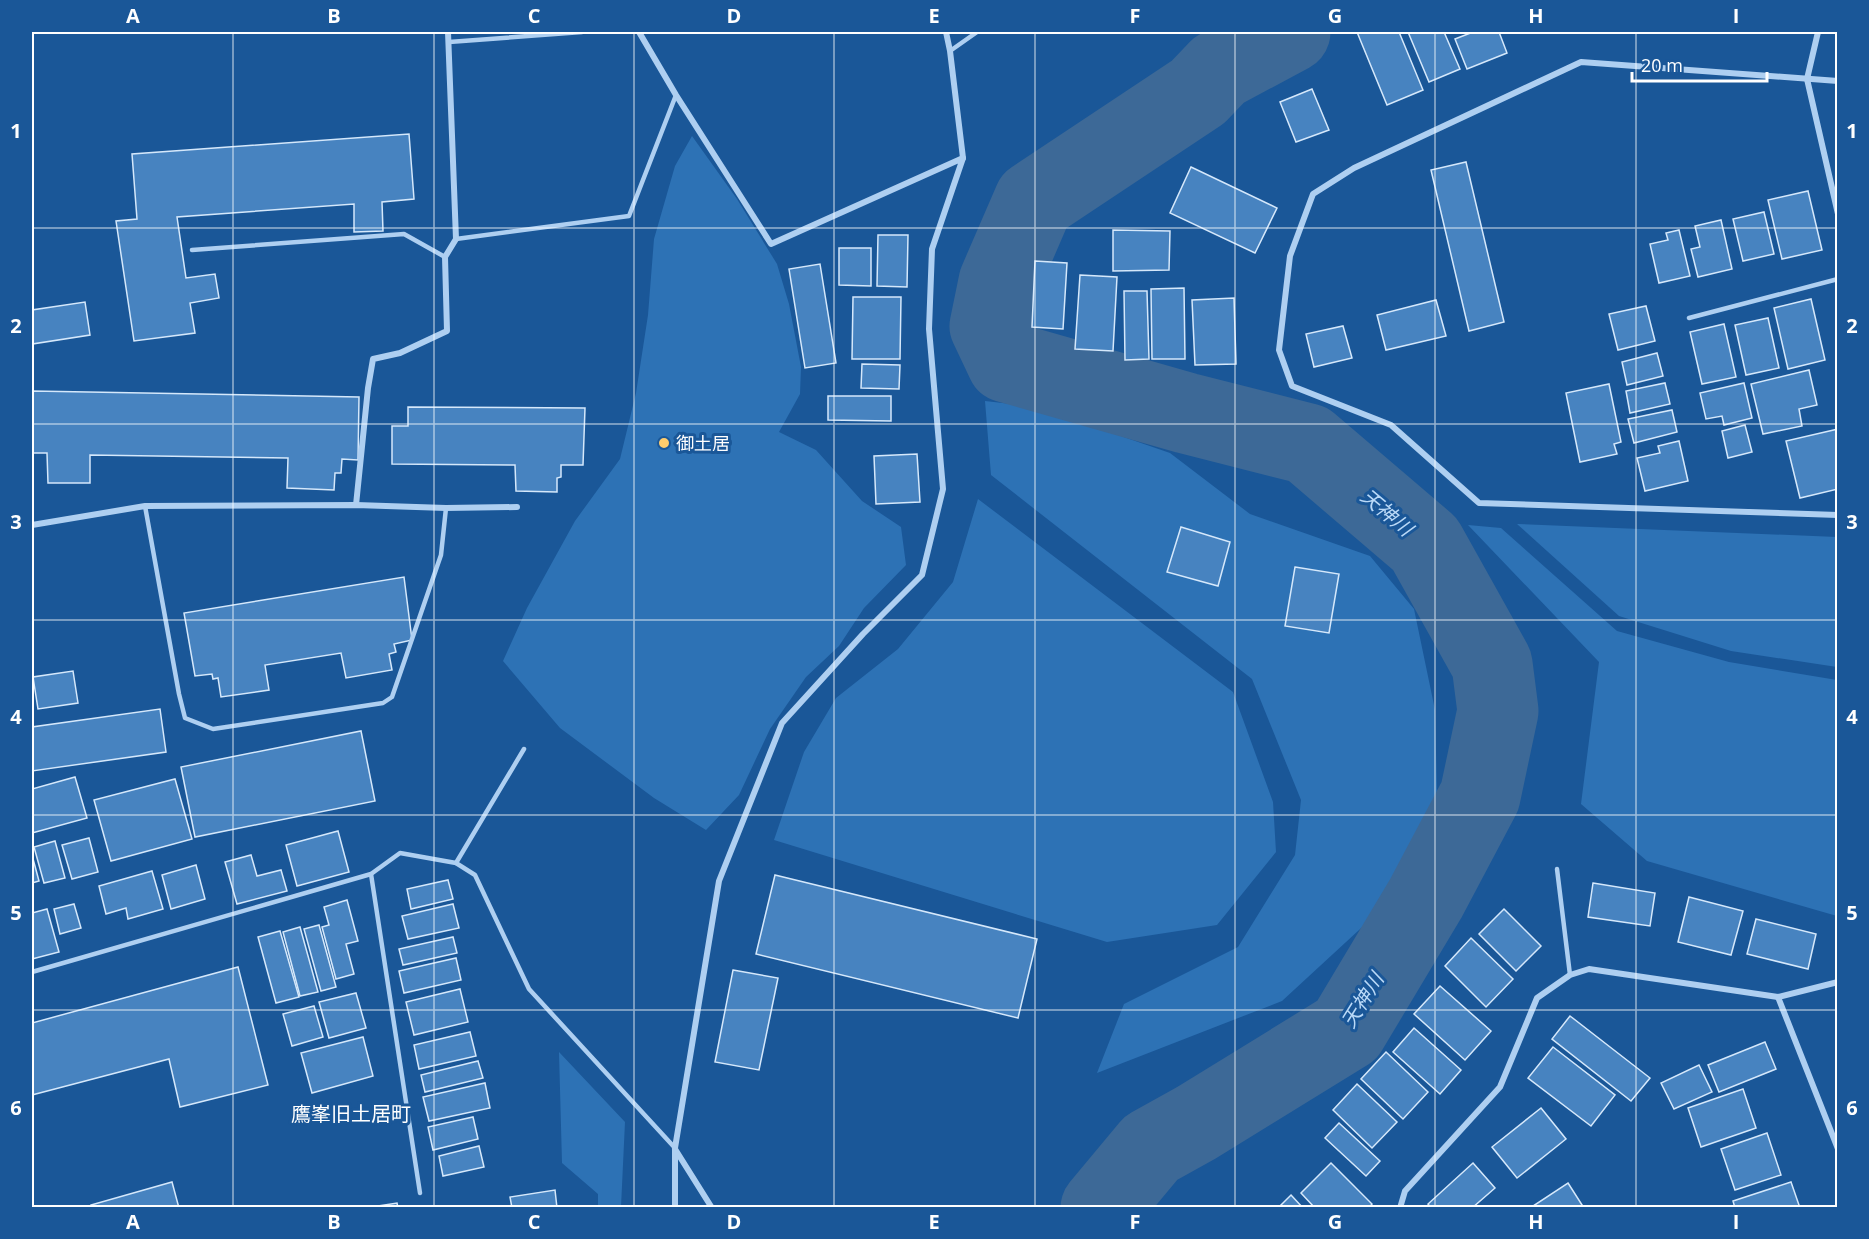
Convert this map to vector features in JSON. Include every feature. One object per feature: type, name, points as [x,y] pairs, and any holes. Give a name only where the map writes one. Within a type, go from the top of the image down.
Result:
[{"type":"street","points":[[356,505],[373,359],[400,353],[447,331],[445,257],[456,239],[448,32]]},
{"type":"street","points":[[639,32],[676,95],[771,244],[963,158]]},
{"type":"street","points":[[675,1208],[675,1148],[719,881],[782,723],[863,634],[922,575],[943,489],[929,329],[932,249],[963,158],[946,32]]},
{"type":"street","points":[[1818,32],[1807,79],[1838,214]]},
{"type":"street","points":[[1838,81],[1581,62],[1354,168],[1313,194],[1290,256],[1279,350],[1293,386],[1391,425],[1479,503],[1838,515]]},
{"type":"street","points":[[32,525],[145,507],[356,505],[446,508],[517,507]]},
{"type":"street","points":[[1400,1208],[1405,1191],[1500,1087],[1538,998],[1570,975],[1589,969],[1778,997],[1838,982]]},
{"type":"street","points":[[1778,997],[1838,1149]]},
{"type":"street","points":[[675,1148],[712,1208]]},
{"type":"lane","points":[[449,42],[582,32]]},
{"type":"lane","points":[[950,51],[977,32]]},
{"type":"lane","points":[[456,239],[629,216],[676,95]]},
{"type":"lane","points":[[192,250],[404,234],[445,257]]},
{"type":"lane","points":[[1689,318],[1838,279]]},
{"type":"lane","points":[[145,507],[185,718],[213,729],[383,703],[392,697],[441,555],[446,508]]},
{"type":"lane","points":[[456,863],[524,749]]},
{"type":"lane","points":[[32,972],[371,874],[400,853],[456,863],[476,875],[529,989],[675,1148]]},
{"type":"lane","points":[[1557,869],[1570,975]]},
{"type":"lane","points":[[371,874],[420,1193]]},
{"type":"shaded area","points":[[692,136],[737,199],[777,264],[789,304],[801,367],[800,394],[779,432],[816,450],[862,501],[901,527],[906,565],[864,608],[839,646],[806,677],[770,729],[739,795],[706,830],[654,798],[560,728],[503,661],[527,608],[575,521],[620,459],[636,393],[648,315],[654,239],[675,166]]},
{"type":"shaded area","points":[[985,401],[1037,407],[1170,453],[1250,514],[1370,556],[1414,609],[1435,710],[1437,793],[1397,895],[1282,1001],[1097,1073],[1124,1004],[1238,947],[1295,855],[1301,800],[1252,679],[991,475]]},
{"type":"shaded area","points":[[978,499],[1233,692],[1273,802],[1276,852],[1217,925],[1107,942],[774,840],[804,752],[836,698],[898,649],[953,582]]},
{"type":"shaded area","points":[[1517,524],[1837,537],[1837,667],[1731,651],[1619,616]]},
{"type":"shaded area","points":[[1468,525],[1501,528],[1617,631],[1729,662],[1837,680],[1837,916],[1647,861],[1581,804],[1599,662]]},
{"type":"shaded area","points":[[559,1052],[625,1122],[621,1207],[598,1207],[598,1194],[562,1163]]},
{"type":"building","points":[[1357,32],[1399,32],[1423,90],[1387,105]]},
{"type":"building","points":[[1408,32],[1444,32],[1460,69],[1429,82]]},
{"type":"building","points":[[1473,32],[1499,32],[1507,53],[1467,69],[1455,39]]},
{"type":"building","points":[[1312,89],[1329,130],[1296,142],[1280,102]]},
{"type":"building","points":[[409,134],[414,199],[382,202],[383,231],[354,232],[354,204],[177,217],[186,278],[215,274],[219,298],[190,303],[195,333],[134,341],[116,221],[137,219],[132,154]]},
{"type":"building","points":[[1466,162],[1504,322],[1469,331],[1431,170]]},
{"type":"building","points":[[1191,167],[1277,208],[1255,253],[1170,213]]},
{"type":"building","points":[[1808,191],[1822,250],[1782,259],[1768,200]]},
{"type":"building","points":[[1764,212],[1774,254],[1743,261],[1733,219]]},
{"type":"building","points":[[1721,220],[1732,269],[1698,277],[1691,249],[1700,247],[1695,226]]},
{"type":"building","points":[[1113,230],[1170,231],[1169,270],[1113,271]]},
{"type":"building","points":[[1679,230],[1690,276],[1659,283],[1650,244],[1668,240],[1666,233]]},
{"type":"building","points":[[878,235],[908,235],[907,287],[877,286]]},
{"type":"building","points":[[839,248],[871,248],[871,286],[839,285]]},
{"type":"building","points":[[1035,261],[1067,263],[1063,329],[1032,327]]},
{"type":"building","points":[[820,264],[836,363],[805,368],[789,269]]},
{"type":"building","points":[[1080,275],[1117,277],[1113,351],[1075,349]]},
{"type":"building","points":[[1184,288],[1185,359],[1152,359],[1151,289]]},
{"type":"building","points":[[1124,291],[1147,291],[1149,359],[1125,360]]},
{"type":"building","points":[[853,297],[901,297],[900,359],[852,359]]},
{"type":"building","points":[[1234,298],[1236,364],[1195,365],[1192,300]]},
{"type":"building","points":[[1811,299],[1825,360],[1788,369],[1774,308]]},
{"type":"building","points":[[1436,300],[1446,336],[1386,350],[1377,315]]},
{"type":"building","points":[[85,302],[90,335],[32,344],[32,310]]},
{"type":"building","points":[[1646,306],[1655,341],[1618,350],[1609,314]]},
{"type":"building","points":[[1768,318],[1779,368],[1746,375],[1735,325]]},
{"type":"building","points":[[1724,324],[1736,377],[1702,384],[1690,332]]},
{"type":"building","points":[[1343,326],[1352,358],[1314,367],[1306,334]]},
{"type":"building","points":[[1657,353],[1663,376],[1627,385],[1622,362]]},
{"type":"building","points":[[862,364],[900,365],[899,389],[861,388]]},
{"type":"building","points":[[1809,370],[1817,405],[1799,409],[1802,426],[1763,434],[1751,384]]},
{"type":"building","points":[[1665,383],[1670,404],[1630,413],[1626,391]]},
{"type":"building","points":[[1744,383],[1752,418],[1724,425],[1722,416],[1706,419],[1700,393]]},
{"type":"building","points":[[1609,384],[1621,442],[1614,444],[1617,454],[1580,462],[1566,393]]},
{"type":"building","points":[[32,391],[359,397],[358,460],[342,459],[341,473],[335,473],[334,490],[287,488],[288,458],[90,455],[90,483],[48,483],[47,453],[32,453]]},
{"type":"building","points":[[828,396],[891,396],[891,421],[828,420]]},
{"type":"building","points":[[408,407],[585,408],[583,465],[561,465],[561,477],[557,478],[557,492],[516,491],[515,465],[392,464],[392,426],[408,426]]},
{"type":"building","points":[[1672,410],[1677,432],[1634,443],[1628,419]]},
{"type":"building","points":[[1745,425],[1752,452],[1728,458],[1722,431]]},
{"type":"building","points":[[1838,429],[1838,489],[1800,498],[1786,441]]},
{"type":"building","points":[[1679,441],[1688,481],[1645,491],[1637,458],[1660,453],[1658,446]]},
{"type":"building","points":[[917,454],[920,502],[876,504],[874,456]]},
{"type":"building","points":[[1181,527],[1230,542],[1218,586],[1167,572]]},
{"type":"building","points":[[1295,567],[1339,574],[1329,633],[1285,626]]},
{"type":"building","points":[[404,577],[412,640],[394,644],[396,652],[389,654],[392,670],[346,678],[341,653],[265,665],[269,690],[221,697],[218,678],[213,679],[212,674],[195,676],[184,613]]},
{"type":"building","points":[[73,671],[78,703],[38,709],[33,677]]},
{"type":"building","points":[[160,709],[166,752],[32,771],[32,727]]},
{"type":"building","points":[[361,731],[375,801],[195,837],[181,767]]},
{"type":"building","points":[[75,777],[87,818],[32,833],[32,789]]},
{"type":"building","points":[[175,779],[192,839],[111,861],[94,800]]},
{"type":"building","points":[[338,831],[349,872],[297,886],[286,845]]},
{"type":"building","points":[[89,838],[98,872],[72,879],[62,845]]},
{"type":"building","points":[[55,841],[65,878],[44,883],[34,847]]},
{"type":"building","points":[[32,855],[39,881],[32,883]]},
{"type":"building","points":[[251,855],[257,876],[281,870],[287,891],[237,904],[225,862]]},
{"type":"building","points":[[196,865],[205,899],[171,909],[162,875]]},
{"type":"building","points":[[152,871],[163,909],[128,919],[126,908],[106,914],[99,886]]},
{"type":"building","points":[[775,875],[1037,939],[1018,1018],[756,954]]},
{"type":"building","points":[[448,880],[453,899],[411,909],[407,889]]},
{"type":"building","points":[[1593,883],[1655,893],[1650,926],[1588,917]]},
{"type":"building","points":[[1689,897],[1743,911],[1731,955],[1678,942]]},
{"type":"building","points":[[347,900],[358,941],[346,944],[354,974],[336,979],[322,927],[329,925],[324,907]]},
{"type":"building","points":[[74,904],[81,928],[60,934],[54,909]]},
{"type":"building","points":[[453,904],[459,928],[408,939],[402,916]]},
{"type":"building","points":[[47,909],[59,952],[32,959],[32,913]]},
{"type":"building","points":[[1504,909],[1541,946],[1516,971],[1479,934]]},
{"type":"building","points":[[1756,919],[1816,934],[1808,969],[1747,954]]},
{"type":"building","points":[[319,925],[336,987],[321,991],[304,929]]},
{"type":"building","points":[[300,927],[318,992],[300,996],[283,932]]},
{"type":"building","points":[[280,931],[299,997],[276,1003],[258,937]]},
{"type":"building","points":[[453,937],[457,953],[403,965],[399,949]]},
{"type":"building","points":[[1471,938],[1513,979],[1486,1007],[1445,966]]},
{"type":"building","points":[[456,958],[461,980],[404,993],[399,971]]},
{"type":"building","points":[[238,967],[268,1085],[180,1107],[169,1059],[32,1095],[32,1023]]},
{"type":"building","points":[[733,970],[778,978],[759,1070],[715,1062]]},
{"type":"building","points":[[1440,986],[1491,1031],[1465,1060],[1414,1014]]},
{"type":"building","points":[[460,989],[468,1022],[414,1035],[406,1002]]},
{"type":"building","points":[[356,993],[366,1028],[329,1038],[319,1002]]},
{"type":"building","points":[[314,1006],[323,1037],[292,1046],[283,1014]]},
{"type":"building","points":[[1570,1016],[1650,1078],[1631,1101],[1552,1039]]},
{"type":"building","points":[[1414,1028],[1461,1070],[1440,1094],[1393,1052]]},
{"type":"building","points":[[470,1032],[476,1056],[419,1069],[414,1045]]},
{"type":"building","points":[[363,1037],[373,1076],[312,1093],[301,1053]]},
{"type":"building","points":[[1765,1042],[1776,1069],[1719,1092],[1708,1065]]},
{"type":"building","points":[[1553,1047],[1615,1095],[1591,1126],[1528,1078]]},
{"type":"building","points":[[1386,1052],[1428,1092],[1403,1119],[1361,1079]]},
{"type":"building","points":[[478,1061],[483,1078],[425,1092],[421,1075]]},
{"type":"building","points":[[1699,1065],[1712,1092],[1674,1109],[1661,1083]]},
{"type":"building","points":[[485,1083],[490,1108],[429,1121],[423,1097]]},
{"type":"building","points":[[1357,1084],[1397,1122],[1372,1148],[1333,1110]]},
{"type":"building","points":[[1743,1089],[1756,1128],[1701,1147],[1688,1108]]},
{"type":"building","points":[[1541,1108],[1566,1139],[1517,1178],[1492,1147]]},
{"type":"building","points":[[473,1117],[478,1139],[433,1150],[428,1127]]},
{"type":"building","points":[[1339,1123],[1380,1161],[1366,1176],[1325,1138]]},
{"type":"building","points":[[1767,1133],[1781,1175],[1735,1190],[1721,1149]]},
{"type":"building","points":[[479,1146],[484,1167],[443,1176],[439,1156]]},
{"type":"building","points":[[1331,1163],[1372,1204],[1369,1208],[1315,1208],[1301,1193]]},
{"type":"building","points":[[1473,1163],[1495,1188],[1472,1208],[1431,1208],[1428,1204]]},
{"type":"building","points":[[172,1182],[179,1208],[92,1208],[91,1205]]},
{"type":"building","points":[[1791,1182],[1800,1208],[1735,1208],[1733,1201]]},
{"type":"building","points":[[1568,1183],[1584,1208],[1530,1208]]},
{"type":"building","points":[[555,1190],[557,1208],[512,1208],[510,1197]]},
{"type":"building","points":[[1291,1195],[1303,1208],[1278,1208]]},
{"type":"building","points":[[397,1203],[398,1208],[372,1208],[372,1207]]},
{"type":"waterway","name":"天神川","points":[[1101,1208],[1151,1148],[1347,1030],[1426,898],[1480,796],[1498,711],[1492,664],[1425,544],[1308,444],[1186,413],[1007,362],[990,326],[999,282],[1034,201],[1198,92],[1219,70],[1290,32]]},
{"type":"place","name":"御土居","points":[[664,443]]},
{"type":"district","name":"鷹峯旧土居町","points":[[351,1113]]}]
